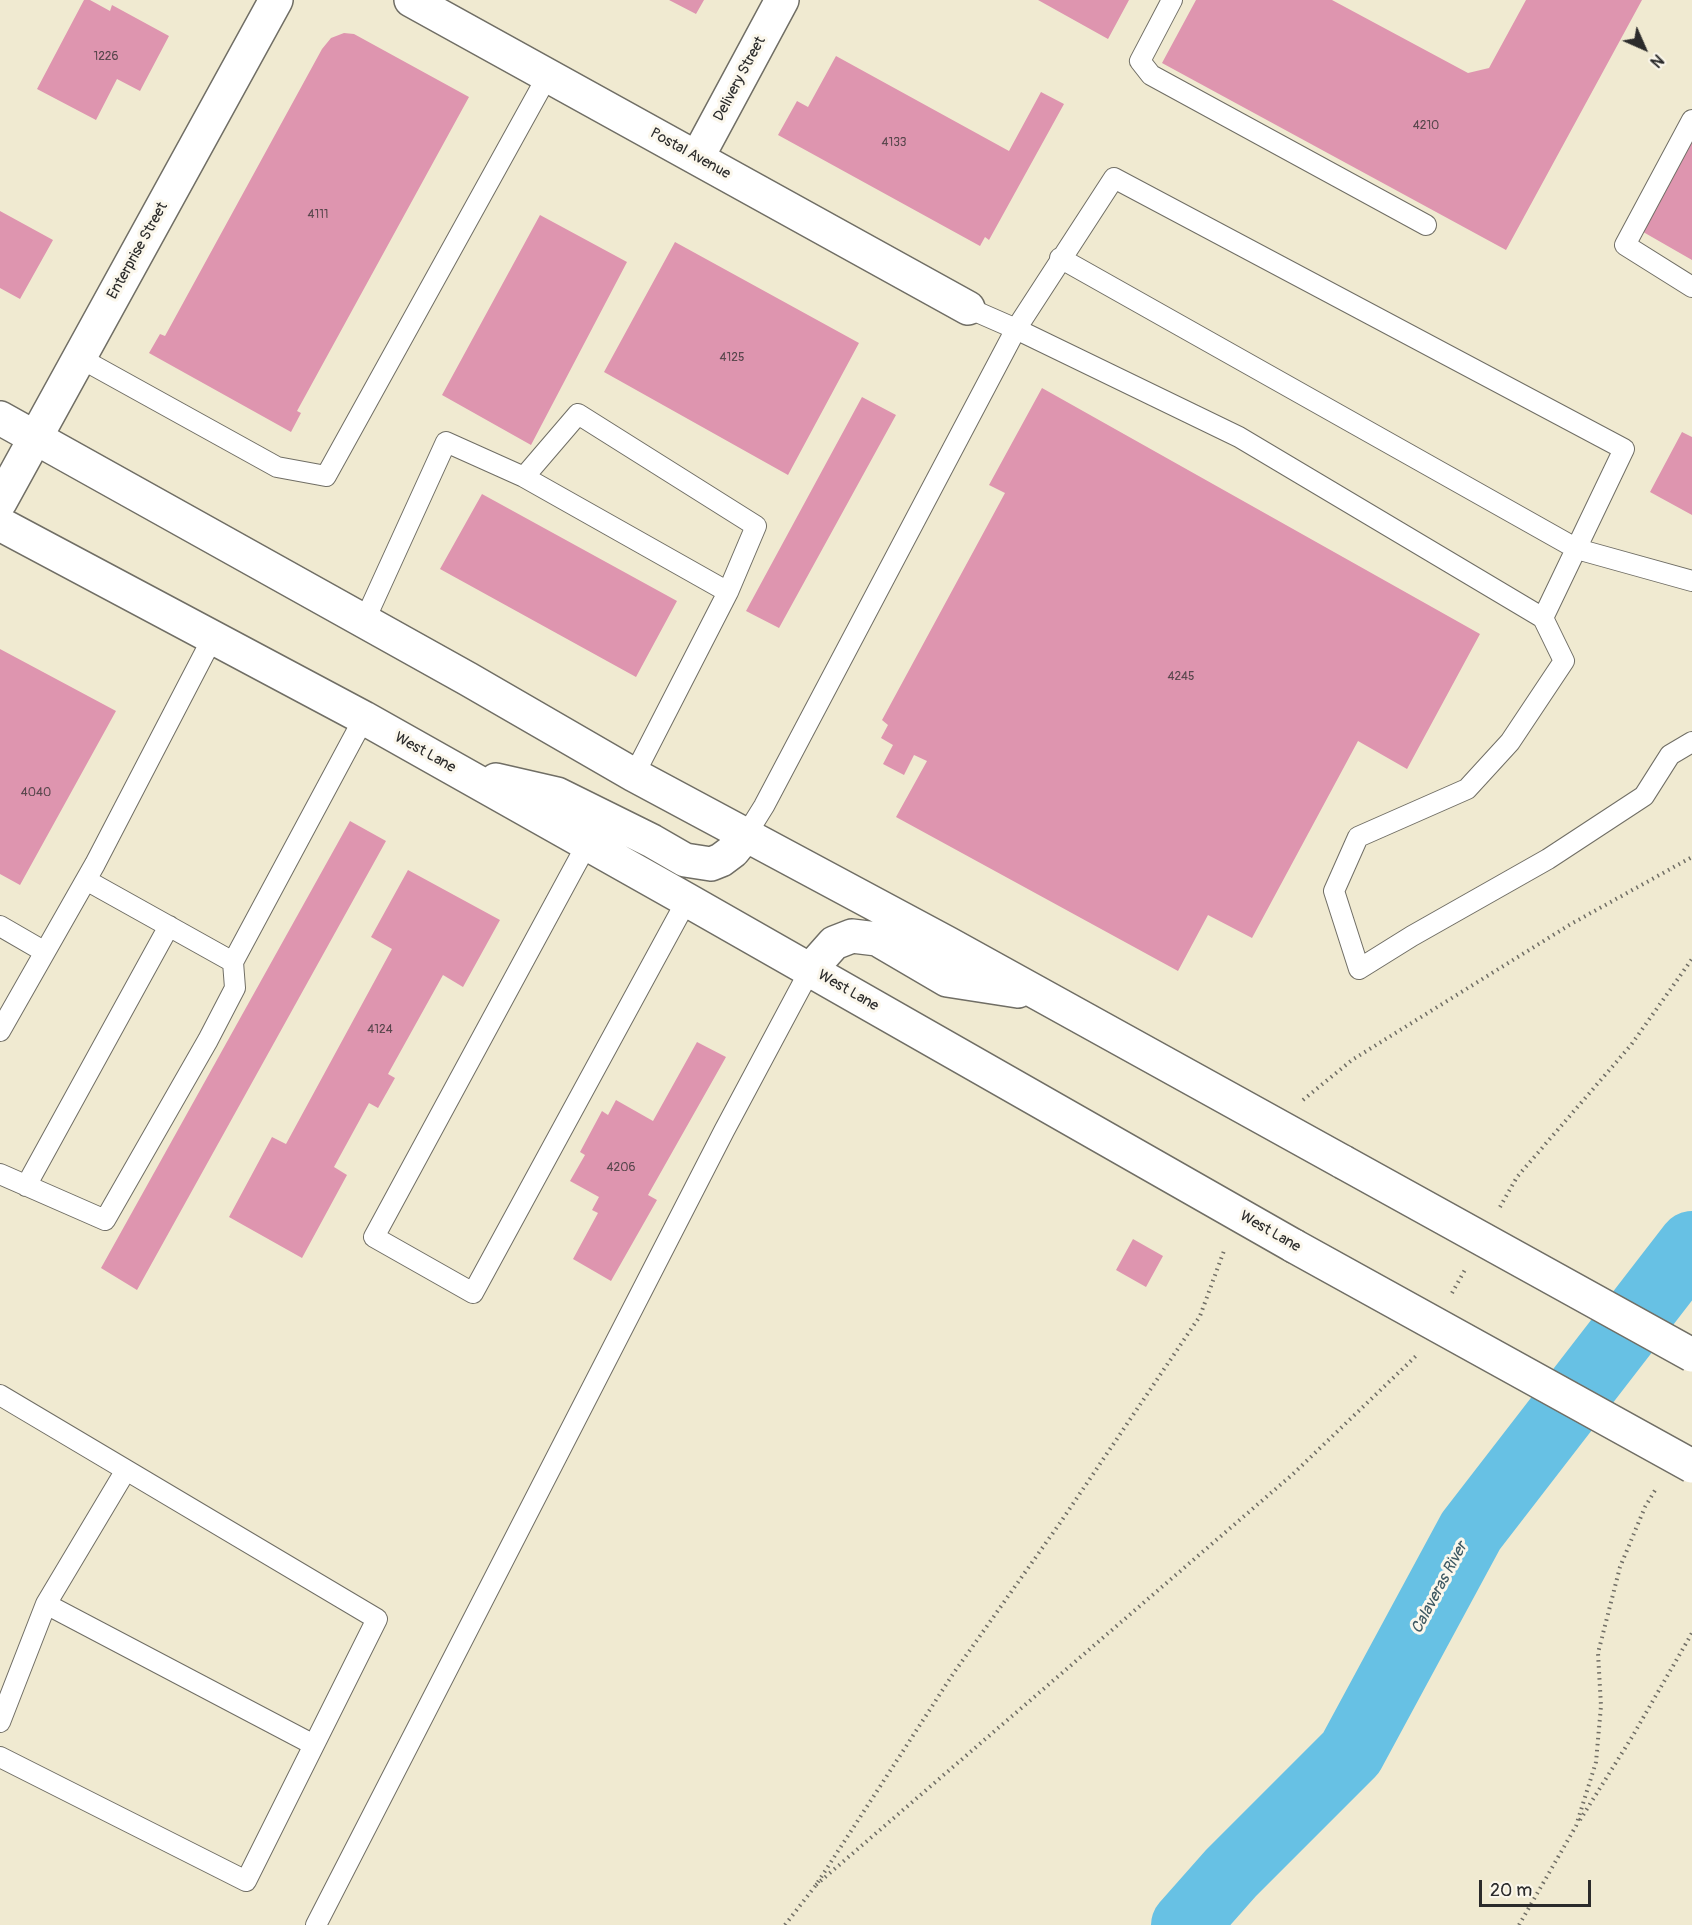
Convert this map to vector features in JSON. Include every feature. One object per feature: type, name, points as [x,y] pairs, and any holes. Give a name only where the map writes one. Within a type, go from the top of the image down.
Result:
[{"type":"main road","name":"Enterprise Street","points":[[0,502],[276,0]]},
{"type":"main road","name":"Postal Avenue","points":[[411,0],[968,308]]},
{"type":"main road","name":"Delivery Street","points":[[697,158],[782,0]]},
{"type":"main road","points":[[0,418],[634,774],[1041,995],[1692,1355]]},
{"type":"main road","name":"West Lane","points":[[0,524],[364,718],[1294,1246],[1692,1466]]},
{"type":"main road","points":[[459,772],[557,794],[685,860],[711,864],[721,860],[733,851],[746,835]]},
{"type":"main road","points":[[810,970],[834,943],[852,936],[877,939],[946,981],[1041,995]]},
{"type":"lane","points":[[1172,0],[1140,61],[1151,75],[1426,225]]},
{"type":"lane","points":[[80,358],[277,467],[326,476],[548,75]]},
{"type":"lane","points":[[1692,120],[1625,245],[1692,287]]},
{"type":"lane","points":[[746,835],[764,806],[1016,329],[1114,178],[1624,449],[1544,618]]},
{"type":"lane","points":[[1060,258],[1577,549],[1692,581]]},
{"type":"lane","points":[[968,308],[1239,437],[1544,618],[1564,660],[1510,742],[1467,789],[1358,837],[1334,891],[1359,969],[1412,936],[1548,859],[1644,796],[1670,755],[1692,742]]},
{"type":"lane","points":[[524,477],[578,414],[756,525],[728,592],[634,774]]},
{"type":"lane","points":[[366,622],[368,613],[446,442],[524,477],[728,592]]},
{"type":"lane","points":[[0,1031],[86,880],[213,637]]},
{"type":"lane","points":[[2,1180],[26,1186],[105,1220],[208,1040],[235,988],[233,962],[364,718]]},
{"type":"lane","points":[[587,844],[374,1238],[472,1293],[687,900]]},
{"type":"lane","points":[[86,880],[233,962]]},
{"type":"lane","points":[[0,926],[45,952]]},
{"type":"lane","points":[[26,1186],[169,926]]},
{"type":"lane","points":[[316,1925],[713,1152],[810,970]]},
{"type":"lane","points":[[0,1395],[377,1619],[246,1881],[0,1757]]},
{"type":"lane","points":[[0,1722],[46,1604],[126,1470]]},
{"type":"lane","points":[[46,1604],[314,1745]]},
{"type":"path","points":[[1275,1124],[1352,1060],[1571,924],[1692,857]]},
{"type":"path","points":[[1495,1216],[1517,1177],[1631,1045],[1692,959]]},
{"type":"path","points":[[785,1925],[816,1886],[953,1674],[1200,1317],[1238,1214]]},
{"type":"path","points":[[1450,1296],[1467,1266]]},
{"type":"path","points":[[816,1886],[1293,1474],[1417,1355],[1422,1345]]},
{"type":"path","points":[[1576,1826],[1596,1761],[1601,1706],[1599,1653],[1620,1567],[1640,1518],[1657,1487]]},
{"type":"path","points":[[1519,1925],[1692,1633]]},
{"type":"building","points":[[84,0],[90,0],[110,11],[112,5],[169,36],[140,91],[117,79],[96,120],[37,89]]},
{"type":"building","points":[[669,0],[704,0],[696,14]]},
{"type":"building","points":[[1038,0],[1129,0],[1108,39]]},
{"type":"building","points":[[1196,0],[1332,0],[1468,73],[1489,68],[1526,0],[1642,0],[1506,250],[1162,63]]},
{"type":"building","points":[[344,33],[354,34],[469,97],[297,411],[301,413],[291,432],[149,353],[160,334],[165,336],[322,49],[331,38]]},
{"type":"building","points":[[836,56],[1009,151],[1041,92],[1064,104],[989,240],[985,237],[980,246],[778,135],[797,101],[808,107]]},
{"type":"building","points":[[1692,130],[1692,260],[1638,229]]},
{"type":"building","points":[[0,211],[53,240],[20,299],[0,288]]},
{"type":"building","points":[[540,215],[627,262],[531,445],[442,395]]},
{"type":"building","points":[[675,242],[859,343],[788,475],[604,372]]},
{"type":"building","points":[[1042,388],[1480,634],[1407,769],[1358,741],[1252,938],[1208,915],[1178,971],[896,817],[927,761],[914,755],[904,775],[883,764],[893,745],[881,738],[888,725],[882,720],[1005,493],[989,485]]},
{"type":"building","points":[[862,397],[896,415],[779,628],[746,611]]},
{"type":"building","points":[[1682,432],[1692,437],[1692,515],[1650,492]]},
{"type":"building","points":[[482,494],[677,601],[636,677],[440,569]]},
{"type":"building","points":[[0,649],[116,711],[20,885],[0,874]]},
{"type":"building","points":[[350,821],[386,841],[137,1290],[101,1268]]},
{"type":"building","points":[[408,870],[500,920],[463,987],[443,975],[388,1074],[395,1078],[378,1108],[369,1103],[334,1167],[347,1175],[302,1258],[229,1217],[272,1137],[286,1144],[392,949],[371,937]]},
{"type":"building","points":[[697,1042],[726,1057],[648,1195],[657,1200],[611,1281],[573,1259],[598,1213],[592,1210],[599,1197],[570,1181],[585,1155],[580,1152],[602,1111],[608,1115],[616,1100],[653,1121]]},
{"type":"building","points":[[1133,1239],[1163,1256],[1146,1287],[1116,1270]]},
{"type":"waterway","name":"Calaveras River","points":[[1185,1925],[1231,1873],[1351,1753],[1471,1531],[1692,1245]]}]
